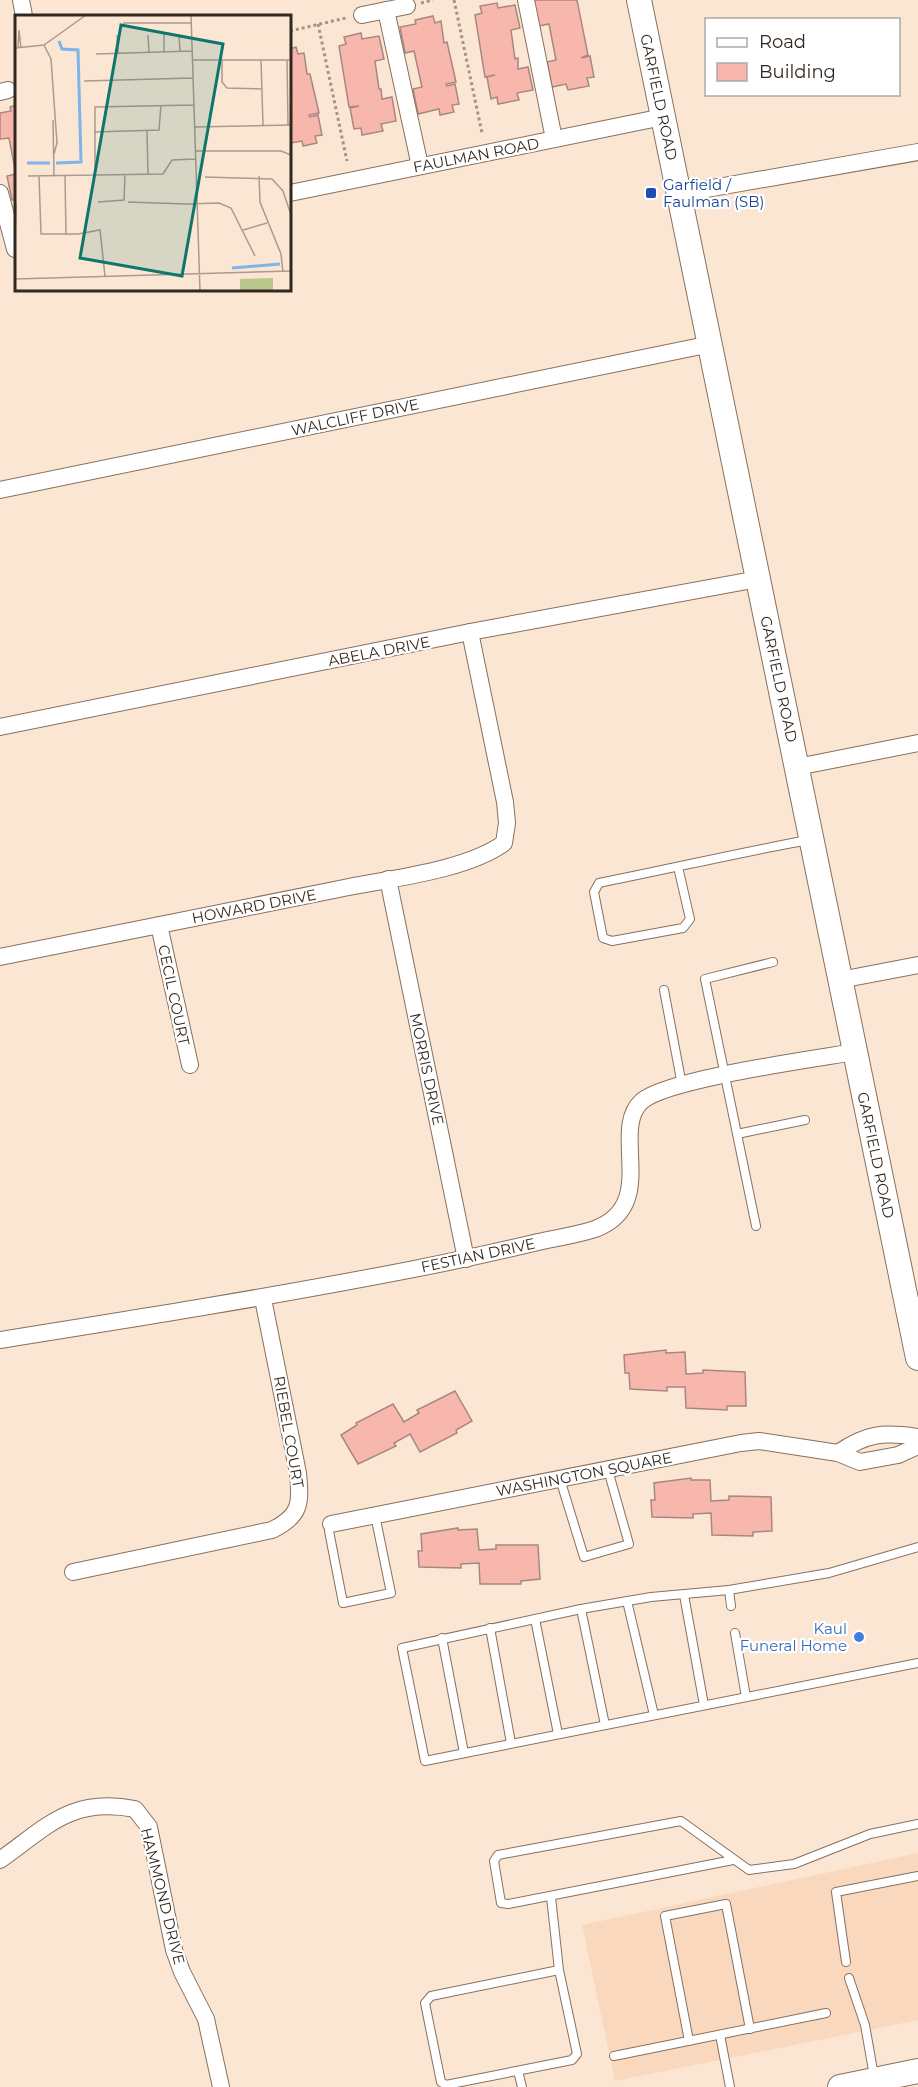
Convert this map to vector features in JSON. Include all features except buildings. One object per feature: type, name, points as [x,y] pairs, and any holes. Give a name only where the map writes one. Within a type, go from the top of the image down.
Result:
[{"type":"main road","name":"GARFIELD ROAD","points":[[639,0],[918,1358]]},
{"type":"main road","points":[[840,2087],[882,2082],[918,2071]]},
{"type":"street","points":[[21,0],[24,15]]},
{"type":"street","points":[[526,0],[554,139]]},
{"type":"street","points":[[362,15],[407,6]]},
{"type":"street","points":[[386,10],[420,166]]},
{"type":"street","name":"FAULMAN ROAD","points":[[291,193],[663,117]]},
{"type":"street","points":[[678,194],[918,152]]},
{"type":"street","points":[[1,199],[10,250]]},
{"type":"street","name":"WALCLIFF DRIVE","points":[[0,490],[711,344]]},
{"type":"street","name":"ABELA DRIVE","points":[[0,727],[470,632],[758,579]]},
{"type":"street","name":"HOWARD DRIVE","points":[[0,957],[388,879],[473,861],[489,854],[504,843],[507,824],[505,802],[470,632]]},
{"type":"street","points":[[797,767],[918,743]]},
{"type":"street","name":"MORRIS DRIVE","points":[[388,879],[466,1258]]},
{"type":"street","name":"CECIL COURT","points":[[159,925],[190,1065]]},
{"type":"street","points":[[840,980],[918,965]]},
{"type":"street","name":"FESTIAN DRIVE","points":[[0,1339],[263,1299],[596,1229],[610,1221],[619,1211],[632,1181],[631,1122],[635,1108],[652,1094],[682,1085],[855,1052]]},
{"type":"street","name":"RIEBEL COURT","points":[[73,1572],[272,1530],[287,1523],[296,1513],[300,1495],[298,1473],[263,1299]]},
{"type":"street","points":[[838,1453],[859,1439],[894,1433],[918,1437]]},
{"type":"street","name":"WASHINGTON SQUARE","points":[[331,1524],[759,1442],[838,1453],[860,1462],[898,1455],[918,1446]]},
{"type":"street","name":"HAMMOND DRIVE","points":[[0,1860],[67,1812],[100,1804],[135,1809],[149,1827],[174,1950],[206,2019],[221,2087]]},
{"type":"lane","points":[[678,867],[690,919],[683,928],[612,941],[603,938],[594,892],[599,883],[812,839]]},
{"type":"lane","points":[[756,1226],[705,979],[773,962]]},
{"type":"lane","points":[[664,990],[682,1085]]},
{"type":"lane","points":[[737,1134],[805,1120]]},
{"type":"lane","points":[[560,1479],[584,1557],[629,1544],[608,1470]]},
{"type":"lane","points":[[331,1524],[329,1531],[343,1603],[391,1593],[375,1515]]},
{"type":"lane","points":[[918,1547],[829,1573],[729,1590],[627,1601],[581,1609],[402,1648],[425,1761],[918,1663]]},
{"type":"lane","points":[[729,1590],[731,1606]]},
{"type":"lane","points":[[684,1595],[704,1705]]},
{"type":"lane","points":[[627,1601],[654,1715]]},
{"type":"lane","points":[[581,1609],[605,1725]]},
{"type":"lane","points":[[534,1619],[558,1734]]},
{"type":"lane","points":[[490,1628],[511,1743]]},
{"type":"lane","points":[[735,1633],[746,1697]]},
{"type":"lane","points":[[442,1638],[464,1753]]},
{"type":"lane","points":[[733,1860],[550,1897],[501,1903],[494,1862],[498,1855],[681,1821],[749,1870],[794,1864],[870,1834],[918,1824]]},
{"type":"lane","points":[[846,1962],[836,1892],[918,1876]]},
{"type":"lane","points":[[550,1897],[559,1970],[578,2054],[572,2060],[446,2085],[441,2082],[425,2002],[431,1996],[559,1970]]},
{"type":"lane","points":[[689,2041],[665,1916],[675,1914],[726,1904],[750,2029]]},
{"type":"lane","points":[[849,1978],[882,2082]]},
{"type":"lane","points":[[614,2056],[826,2013]]},
{"type":"lane","points":[[720,2035],[730,2087]]},
{"type":"lane","points":[[518,2071],[522,2087]]},
{"type":"path","points":[[454,0],[482,133]]},
{"type":"path","points":[[291,31],[362,15]]},
{"type":"path","points":[[318,24],[347,161]]},
{"type":"shaded area","points":[[918,1853],[918,2020],[615,2081],[582,1925]]},
{"type":"place","name":"Garfield / Faulman (SB)","points":[[651,193]]},
{"type":"place","name":"Kaul Funeral Home","points":[[859,1637]]}]
